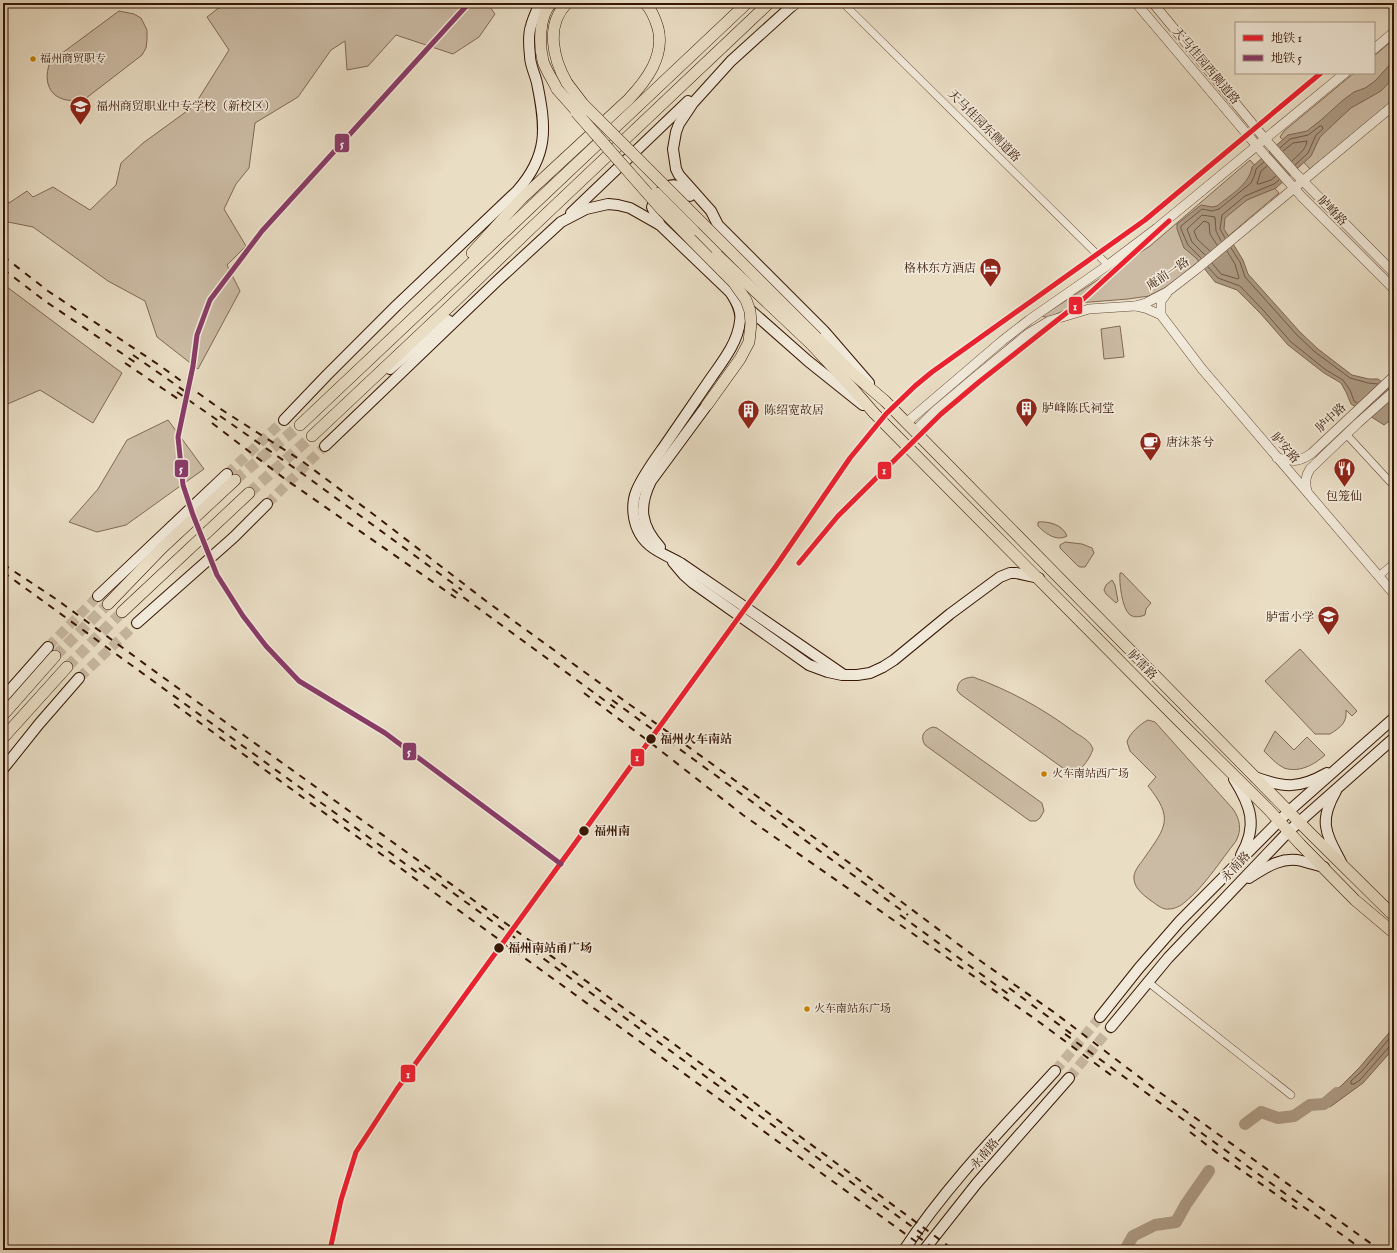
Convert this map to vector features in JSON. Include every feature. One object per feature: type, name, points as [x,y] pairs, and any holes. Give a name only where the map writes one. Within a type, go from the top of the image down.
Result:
[{"type":"main road","points":[[284,420],[397,305],[517,191],[524,182],[536,162],[542,143],[544,118],[530,57],[530,27],[540,3]]},
{"type":"main road","points":[[551,3],[548,6],[542,23],[540,44],[544,62],[562,86],[576,112],[663,211],[734,283],[746,300],[750,311],[751,323],[749,342],[740,359],[651,481],[644,499],[643,517],[646,528],[653,539],[669,556]]},
{"type":"main road","points":[[567,3],[559,13],[553,36],[555,57],[560,71],[562,86],[589,110],[814,341]]},
{"type":"main road","points":[[397,305],[438,273],[522,198],[628,100],[639,88],[652,69],[658,54],[659,35],[654,15],[645,3]]},
{"type":"main road","points":[[300,425],[747,3]]},
{"type":"main road","points":[[312,436],[769,3]]},
{"type":"main road","points":[[325,446],[497,281],[731,61],[795,3]]},
{"type":"main road","points":[[718,225],[711,211],[680,176],[674,160],[673,144],[679,124],[685,114],[731,61]]},
{"type":"main road","points":[[576,112],[716,255],[814,341]]},
{"type":"main road","points":[[660,225],[654,215],[652,207],[653,202],[662,190],[670,186],[682,188],[824,331],[885,401]]},
{"type":"main road","points":[[428,304],[451,275],[522,198]]},
{"type":"main road","points":[[561,222],[586,209],[598,205],[618,204],[630,208],[660,225],[731,293],[808,361],[874,413]]},
{"type":"main road","points":[[337,412],[464,306],[497,281]]},
{"type":"main road","points":[[731,293],[737,303],[741,320],[736,337],[716,372],[650,467],[635,494],[634,518],[640,534],[655,550],[682,564],[844,675],[870,673],[883,667],[894,660],[950,614],[1005,574],[1016,573],[1038,578]]},
{"type":"main road","name":"胪雷路","points":[[814,341],[885,401],[1394,916]]},
{"type":"main road","name":"胪雷路","points":[[814,341],[874,413],[1177,719],[1227,767],[1359,904],[1394,933]]},
{"type":"main road","points":[[98,596],[231,477]]},
{"type":"main road","points":[[108,604],[231,477]]},
{"type":"main road","points":[[122,612],[249,493]]},
{"type":"main road","points":[[137,623],[234,537],[267,504]]},
{"type":"main road","points":[[3,698],[48,647]]},
{"type":"main road","points":[[3,714],[55,656]]},
{"type":"main road","points":[[3,738],[67,667]]},
{"type":"main road","points":[[3,769],[39,724],[79,678]]},
{"type":"main road","points":[[1100,1017],[1180,921],[1289,811],[1394,718]]},
{"type":"main road","name":"永南路","points":[[1111,1027],[1168,958],[1288,831],[1394,738]]},
{"type":"main road","points":[[1227,767],[1245,796],[1252,821],[1252,829],[1249,840],[1235,866]]},
{"type":"main road","points":[[1255,777],[1279,785],[1294,786],[1318,778],[1339,767]]},
{"type":"main road","points":[[1341,785],[1330,802],[1326,814],[1326,823],[1329,840],[1342,865]]},
{"type":"main road","points":[[1235,887],[1272,864],[1288,860],[1301,861],[1324,867]]},
{"type":"main road","points":[[904,1250],[924,1220],[962,1173],[1055,1072]]},
{"type":"main road","name":"永南路","points":[[924,1250],[977,1183],[1069,1078]]},
{"type":"street","name":"天马佳园东侧道路","points":[[843,3],[1108,265]]},
{"type":"street","name":"天马佳园西侧道路","points":[[1136,3],[1260,149]]},
{"type":"street","name":"天马佳园西侧道路","points":[[1153,3],[1268,142]]},
{"type":"street","points":[[1375,48],[1394,32]]},
{"type":"street","points":[[906,423],[1029,320],[1108,265],[1260,149],[1344,74]]},
{"type":"street","name":"庵前一路","points":[[915,431],[935,411],[979,374],[1029,333],[1048,321],[1089,309],[1135,306],[1151,301],[1167,292],[1228,243],[1300,178],[1394,105]]},
{"type":"street","name":"胪峰路","points":[[1268,142],[1300,178],[1394,273]]},
{"type":"street","name":"胪峰路","points":[[1260,149],[1292,185],[1394,289]]},
{"type":"street","points":[[1135,306],[1145,308],[1161,315],[1161,301],[1167,292]]},
{"type":"street","name":"胪安路","points":[[1161,315],[1202,369],[1394,594]]},
{"type":"street","name":"胪中路","points":[[1277,458],[1295,461],[1304,458],[1391,379]]},
{"type":"street","name":"胪中路","points":[[1307,491],[1305,484],[1306,476],[1310,469],[1361,420],[1394,391]]},
{"type":"street","points":[[1346,434],[1394,486]]},
{"type":"street","points":[[1379,576],[1394,563]]},
{"type":"street","points":[[1148,982],[1290,1095]]},
{"type":"shaded area","points":[[225,3],[487,3],[495,14],[479,37],[453,54],[396,35],[368,66],[347,70],[345,41],[331,50],[298,97],[255,123],[249,168],[236,184],[224,209],[246,246],[227,265],[240,291],[198,369],[157,337],[145,301],[108,281],[33,227],[3,221],[3,196],[9,203],[27,191],[33,197],[53,187],[90,210],[116,185],[121,163],[143,143],[194,106],[229,50],[207,17]]},
{"type":"shaded area","points":[[119,11],[134,14],[141,18],[147,30],[146,48],[142,55],[85,99],[75,101],[66,100],[53,93],[47,80],[47,72],[50,62]]},
{"type":"shaded area","points":[[1394,39],[1394,99],[1326,158],[1310,169],[1280,137],[1284,131],[1353,74],[1375,74],[1375,55]]},
{"type":"shaded area","points":[[1250,160],[1279,193],[1180,277],[1166,287],[1149,296],[1078,303],[1049,318],[1042,316],[1150,246]]},
{"type":"shaded area","points":[[3,284],[122,373],[93,423],[40,390],[3,406]]},
{"type":"shaded area","points":[[1120,326],[1124,357],[1104,359],[1101,329]]},
{"type":"shaded area","points":[[168,420],[204,469],[126,525],[97,532],[69,522],[98,489],[127,440]]},
{"type":"shaded area","points":[[1038,522],[1055,524],[1065,532],[1067,536],[1059,538],[1051,536],[1038,526]]},
{"type":"shaded area","points":[[1065,542],[1082,544],[1092,548],[1094,553],[1085,567],[1078,566],[1060,548],[1060,545]]},
{"type":"shaded area","points":[[1120,573],[1122,573],[1151,603],[1146,609],[1145,615],[1139,617],[1132,616],[1124,606],[1120,583]]},
{"type":"shaded area","points":[[1112,580],[1115,585],[1118,601],[1116,603],[1106,594],[1104,590],[1106,585]]},
{"type":"shaded area","points":[[1300,649],[1357,711],[1352,716],[1346,710],[1345,718],[1342,724],[1330,734],[1315,734],[1265,681]]},
{"type":"shaded area","points":[[973,677],[1025,700],[1084,738],[1090,743],[1093,749],[1086,762],[1075,773],[1067,771],[960,694],[957,690],[960,682],[964,679]]},
{"type":"shaded area","points":[[1148,720],[1155,722],[1233,809],[1240,829],[1236,841],[1206,881],[1192,896],[1177,907],[1171,909],[1161,908],[1147,898],[1141,893],[1134,880],[1138,866],[1158,838],[1164,822],[1164,815],[1161,806],[1148,786],[1156,777],[1130,751],[1127,742],[1135,730]]},
{"type":"shaded area","points":[[933,727],[937,728],[1042,803],[1044,811],[1040,818],[1036,821],[1030,821],[925,745],[923,742],[923,734]]},
{"type":"shaded area","points":[[1275,731],[1294,750],[1307,737],[1325,755],[1311,765],[1301,769],[1284,768],[1264,751]]},
{"type":"water","points":[[1394,60],[1394,77],[1381,91],[1351,108],[1339,119],[1320,137],[1311,156],[1276,188],[1247,200],[1225,218],[1224,229],[1243,260],[1248,274],[1300,332],[1318,349],[1352,375],[1369,379],[1378,379],[1394,390],[1394,421],[1388,422],[1384,425],[1351,404],[1341,383],[1324,373],[1288,345],[1261,314],[1237,290],[1215,282],[1196,258],[1184,248],[1177,229],[1177,224],[1201,205],[1212,207],[1217,206],[1233,194],[1247,179],[1252,167],[1288,135],[1307,131],[1354,92],[1365,88],[1375,81]]},
{"type":"water","points":[[1394,1027],[1394,1048],[1363,1083],[1330,1107],[1320,1101],[1341,1086],[1359,1068]]},
{"type":"waterway","points":[[1245,1124],[1261,1112],[1278,1118],[1294,1116],[1310,1105],[1324,1104],[1337,1093]]},
{"type":"waterway","points":[[1125,1250],[1133,1236],[1155,1225],[1176,1222],[1186,1204],[1209,1171]]},
{"type":"tunnel","points":[[227,474],[284,420]]},
{"type":"tunnel","points":[[235,480],[300,425]]},
{"type":"tunnel","points":[[249,493],[312,436]]},
{"type":"tunnel","points":[[267,504],[325,446]]},
{"type":"tunnel","points":[[48,647],[98,596]]},
{"type":"tunnel","points":[[55,656],[108,604]]},
{"type":"tunnel","points":[[67,667],[122,612]]},
{"type":"tunnel","points":[[79,678],[137,623]]},
{"type":"tunnel","points":[[1055,1071],[1100,1017]]},
{"type":"tunnel","points":[[1069,1078],[1111,1027]]},
{"type":"railway","points":[[3,256],[48,291],[159,365],[219,408],[302,461],[486,601],[855,867],[982,962],[1055,1013],[1155,1089],[1380,1250]]},
{"type":"railway","points":[[3,269],[45,301],[136,363]]},
{"type":"railway","points":[[133,355],[186,392]]},
{"type":"railway","points":[[125,363],[181,401]]},
{"type":"railway","points":[[177,392],[223,424]]},
{"type":"railway","points":[[220,416],[303,474],[462,590]]},
{"type":"railway","points":[[212,423],[285,479],[456,598]]},
{"type":"railway","points":[[3,564],[56,599],[717,1075],[951,1248]]},
{"type":"railway","points":[[3,572],[422,876]]},
{"type":"railway","points":[[452,589],[615,708]]},
{"type":"railway","points":[[584,693],[743,815],[1035,1019],[1115,1078]]},
{"type":"railway","points":[[612,700],[908,915]]},
{"type":"railway","points":[[174,704],[922,1246]]},
{"type":"railway","points":[[419,868],[925,1236]]},
{"type":"railway","points":[[900,915],[1011,996]]},
{"type":"railway","points":[[1009,988],[1073,1035]]},
{"type":"railway","points":[[1065,1034],[1363,1250]]},
{"type":"railway","points":[[1190,1132],[1221,1156],[1297,1209]]},
{"type":"railway","points":[[917,1236],[936,1250]]},
{"type":"metro line","name":"5","points":[[469,3],[262,231],[210,300],[197,335],[193,366],[178,437],[183,485],[193,515],[217,575],[243,616],[266,646],[299,681],[385,733],[561,864]]},
{"type":"metro line","name":"1","points":[[330,1250],[341,1200],[356,1152],[397,1089],[776,566],[850,458],[886,414],[932,372],[1145,220],[1320,74]]},
{"type":"metro line","name":"1","points":[[799,563],[838,516],[941,414],[1079,303],[1169,221]]},
{"type":"place","name":"福州商贸职专","points":[[33,59]]},
{"type":"place","name":"福州商贸职业中专学校（新校区）","points":[[80,126]]},
{"type":"place","name":"格林东方酒店","points":[[991,288]]},
{"type":"place","name":"胪峰陈氏祠堂","points":[[1026,428]]},
{"type":"place","name":"陈绍宽故居","points":[[748,430]]},
{"type":"place","name":"唐沫茶兮","points":[[1151,462]]},
{"type":"place","name":"包笼仙","points":[[1344,488]]},
{"type":"place","name":"胪雷小学","points":[[1329,636]]},
{"type":"place","name":"福州火车南站","points":[[651,739]]},
{"type":"place","name":"火车南站西广场","points":[[1044,774]]},
{"type":"place","name":"福州南","points":[[584,831]]},
{"type":"place","name":"福州南站甬广场","points":[[499,948]]},
{"type":"place","name":"火车南站东广场","points":[[807,1009]]}]
